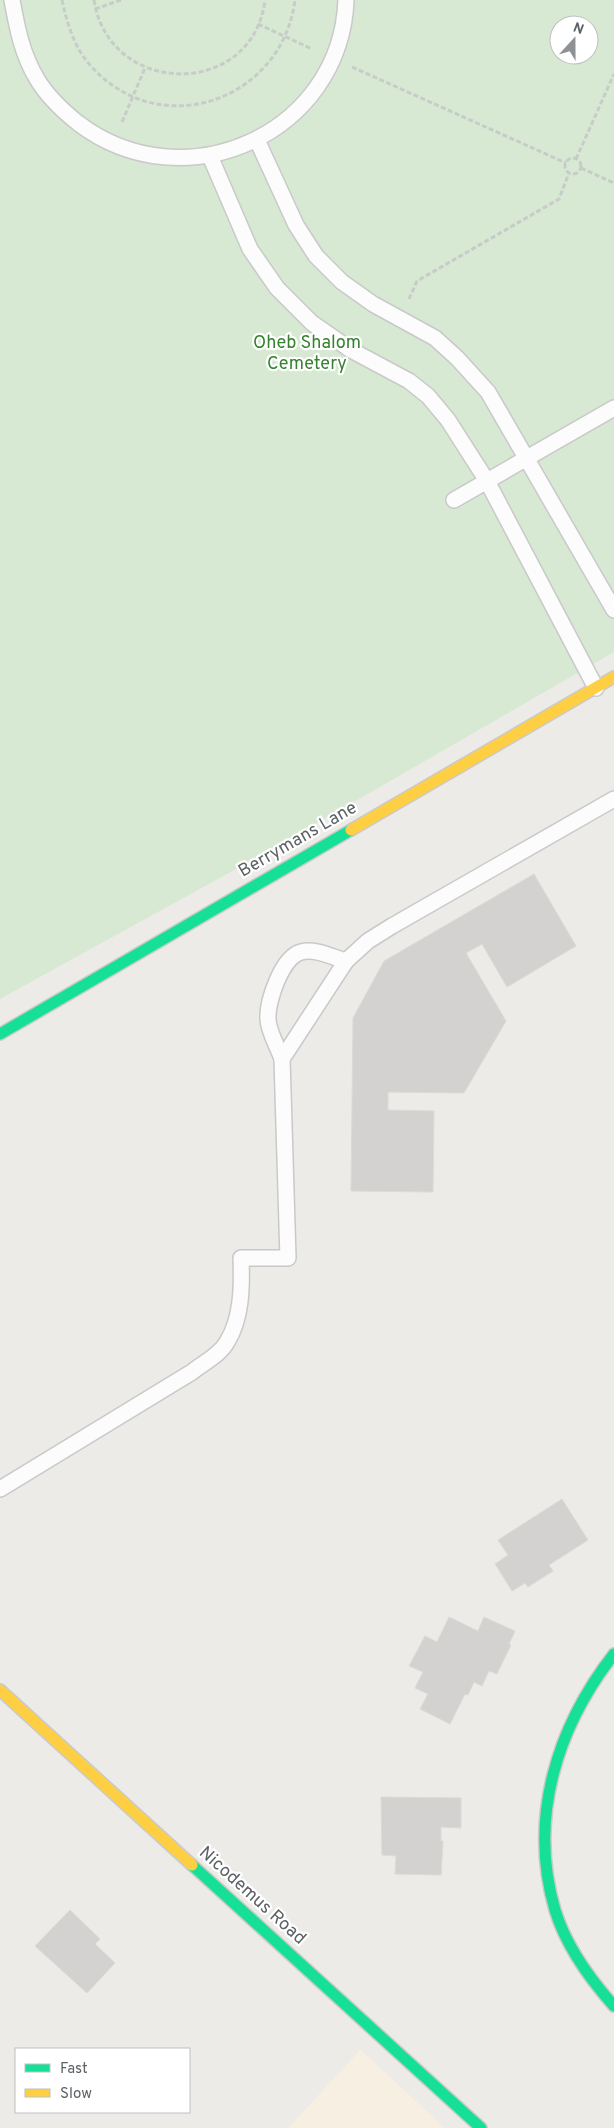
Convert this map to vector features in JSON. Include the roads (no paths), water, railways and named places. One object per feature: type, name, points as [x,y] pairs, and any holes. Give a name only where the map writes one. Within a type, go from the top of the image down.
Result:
[{"type":"street","name":"Berrymans Lane","points":[[0,1034],[614,677]]},
{"type":"street","points":[[614,1654],[589,1686],[556,1759],[549,1790],[546,1826],[547,1870],[555,1909],[571,1948],[592,1982],[614,2006]]},
{"type":"street","name":"Nicodemus Road","points":[[0,1690],[481,2128]]},
{"type":"lane","points":[[12,0],[19,42],[37,80],[63,111],[91,133],[113,143],[135,152],[177,158],[210,156],[257,140],[288,119],[313,93],[334,59],[346,22],[346,0]]},
{"type":"lane","points":[[257,140],[296,225],[316,256],[342,282],[373,304],[435,338],[457,358],[488,392],[614,610]]},
{"type":"lane","points":[[210,156],[250,249],[276,288],[312,323],[351,350],[409,380],[428,396],[448,420],[487,481],[596,688]]},
{"type":"lane","points":[[454,500],[614,408]]},
{"type":"lane","points":[[282,1059],[346,960],[368,940],[614,799]]},
{"type":"lane","points":[[0,1489],[192,1372],[215,1355],[227,1343],[236,1321],[242,1291],[241,1258],[288,1258],[282,1059],[268,1020],[270,1002],[284,965],[299,952],[313,951],[346,960]]},
{"type":"park label","name":"Oheb Shalom Cemetery","points":[[307,353]]}]
